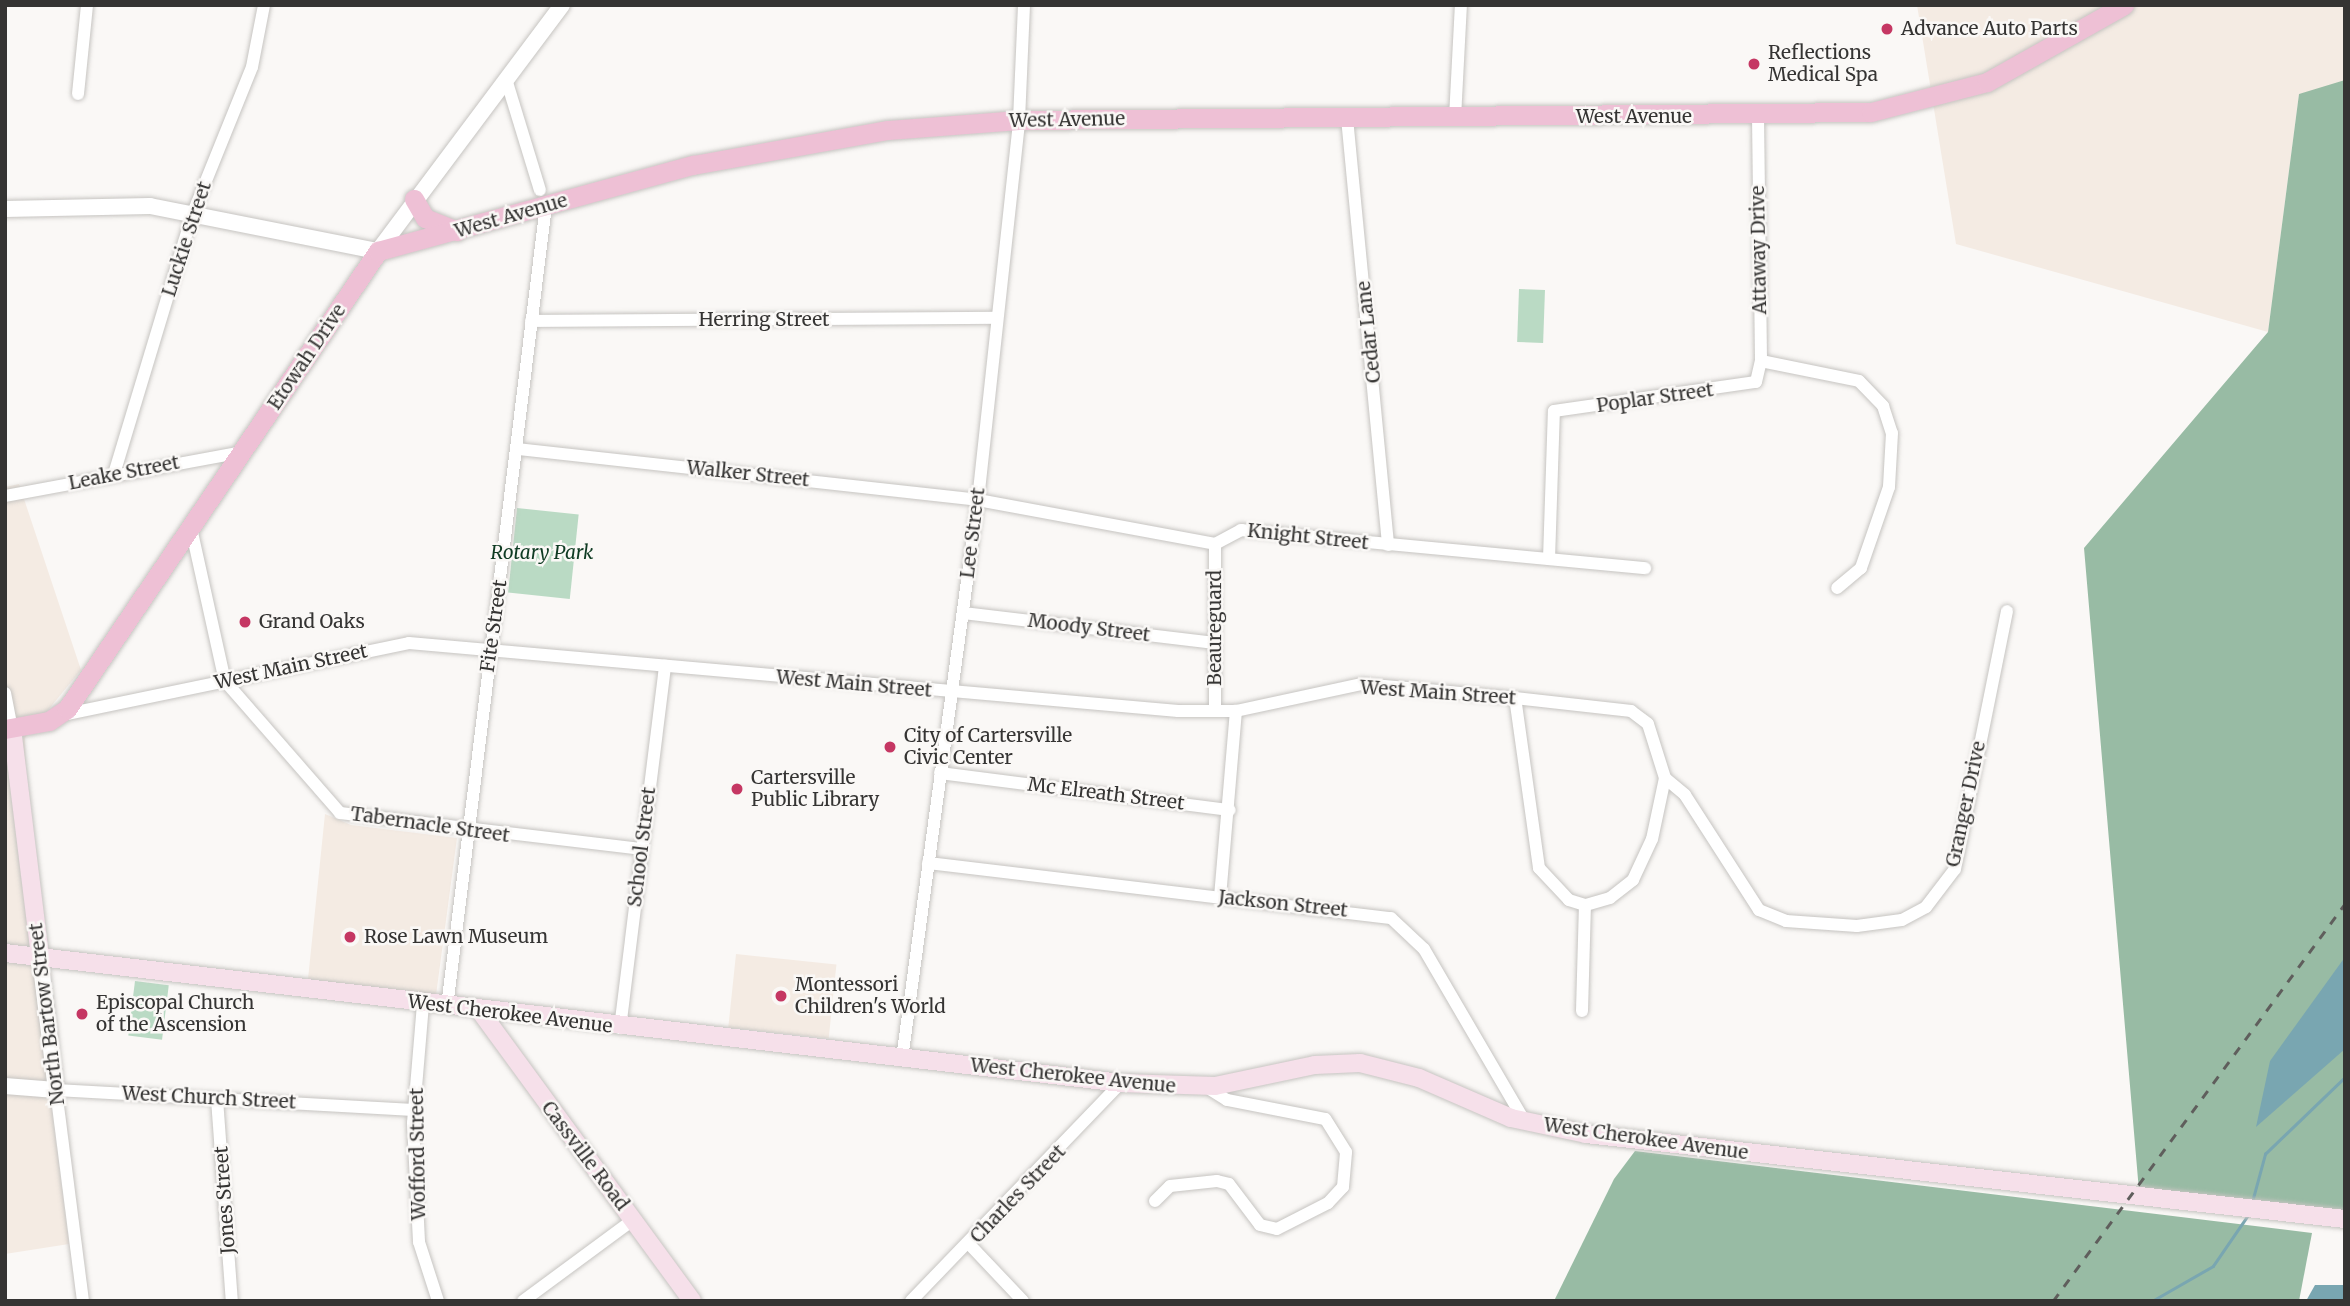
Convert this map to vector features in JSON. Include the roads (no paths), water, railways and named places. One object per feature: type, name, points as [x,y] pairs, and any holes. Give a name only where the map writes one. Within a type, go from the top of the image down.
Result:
[{"type":"main road","name":"West Avenue","points":[[378,251],[457,231],[543,197],[839,135],[1019,120],[1758,117],[1871,112],[1952,94],[2034,59],[2124,5]]},
{"type":"main road","points":[[414,199],[425,218],[457,231]]},
{"type":"main road","name":"Etowah Drive","points":[[62,715],[378,251]]},
{"type":"main road","name":"West Main Street","points":[[9,729],[62,715]]},
{"type":"main road","name":"North Bartow Street","points":[[9,729],[40,957]]},
{"type":"main road","name":"West Cherokee Avenue","points":[[5,953],[620,1028],[1121,1083],[1206,1087],[1315,1065],[1360,1063],[1419,1078],[1525,1122],[1608,1138],[2345,1219]]},
{"type":"main road","name":"Cassville Road","points":[[480,1011],[692,1301]]},
{"type":"main road","points":[[507,1048],[518,1015]]},
{"type":"street","points":[[78,94],[87,5]]},
{"type":"street","name":"Luckie Street","points":[[114,474],[193,213],[252,67],[264,5]]},
{"type":"street","name":"Etowah Drive","points":[[378,251],[414,199],[562,5]]},
{"type":"street","name":"Lee Street","points":[[902,1059],[978,500],[1019,120],[1024,5]]},
{"type":"street","points":[[1455,118],[1461,5]]},
{"type":"street","name":"Fite Street","points":[[447,1007],[490,649],[518,449],[543,197],[506,79]]},
{"type":"street","name":"Attaway Drive","points":[[1756,382],[1761,361],[1758,117]]},
{"type":"street","name":"Cedar Lane","points":[[1348,118],[1388,545]]},
{"type":"street","name":"West Avenue","points":[[5,209],[109,203],[193,213],[378,251]]},
{"type":"street","name":"Herring Street","points":[[531,321],[996,318]]},
{"type":"street","points":[[1761,361],[1859,381],[1877,393],[1886,415],[1892,433],[1889,488],[1861,568],[1837,588]]},
{"type":"street","name":"Poplar Street","points":[[1549,559],[1553,411],[1756,382]]},
{"type":"street","name":"Walker Street","points":[[518,449],[978,500]]},
{"type":"street","name":"Leake Street","points":[[5,496],[243,452]]},
{"type":"street","points":[[978,500],[1215,544]]},
{"type":"street","name":"Tabernacle Street","points":[[191,528],[225,681],[340,813],[469,832],[641,849]]},
{"type":"street","name":"Knight Street","points":[[1215,544],[1241,530],[1645,568]]},
{"type":"street","name":"Beaureguard","points":[[1215,544],[1215,711]]},
{"type":"street","name":"Granger Drive","points":[[1665,778],[1685,795],[1759,910],[1786,921],[1857,926],[1902,920],[1926,907],[1955,869],[2007,611]]},
{"type":"street","name":"Moody Street","points":[[963,613],[1215,643]]},
{"type":"street","name":"West Main Street","points":[[62,715],[396,644],[490,649],[953,693],[1215,711],[1236,710],[1362,684],[1515,698],[1631,711],[1648,724],[1665,778]]},
{"type":"street","name":"School Street","points":[[620,1028],[665,666]]},
{"type":"street","points":[[5,693],[9,729]]},
{"type":"street","points":[[1515,698],[1539,868],[1569,900],[1585,905],[1610,898],[1633,880],[1652,839],[1665,778]]},
{"type":"street","points":[[1220,897],[1230,810],[1236,710]]},
{"type":"street","name":"Mc Elreath Street","points":[[940,773],[1230,810]]},
{"type":"street","name":"Jackson Street","points":[[929,863],[1391,918],[1408,930],[1472,1022],[1525,1122]]},
{"type":"street","points":[[1582,1012],[1585,905]]},
{"type":"street","name":"North Bartow Street","points":[[40,957],[83,1301]]},
{"type":"street","name":"Wofford Street","points":[[424,1004],[413,1110],[419,1242],[438,1301]]},
{"type":"street","name":"Charles Street","points":[[911,1301],[970,1245],[1121,1083]]},
{"type":"street","name":"West Church Street","points":[[5,1086],[413,1110]]},
{"type":"street","points":[[1155,1201],[1170,1186],[1217,1181],[1240,1195],[1259,1225],[1277,1229],[1328,1203],[1343,1187],[1346,1152],[1325,1119],[1227,1100],[1206,1087]]},
{"type":"street","name":"Jones Street","points":[[217,1099],[232,1301]]},
{"type":"street","points":[[523,1301],[633,1220]]},
{"type":"street","points":[[970,1245],[1023,1301]]},
{"type":"water","points":[[2345,957],[2345,1049],[2256,1127],[2270,1061]]},
{"type":"water","points":[[2315,1285],[2345,1285],[2345,1301],[2306,1301]]},
{"type":"waterway","points":[[2252,1202],[2265,1154],[2345,1077]]},
{"type":"waterway","points":[[2152,1301],[2213,1266],[2248,1215]]},
{"type":"railway","points":[[2053,1301],[2345,903]]},
{"type":"place","name":"Advance Auto Parts","points":[[1887,29]]},
{"type":"place","name":"Reflections Medical Spa","points":[[1754,64]]},
{"type":"place","name":"Grand Oaks","points":[[245,622]]},
{"type":"place","name":"City of Cartersville Civic Center","points":[[890,747]]},
{"type":"place","name":"Cartersville Public Library","points":[[737,789]]},
{"type":"place","name":"Rose Lawn Museum","points":[[350,937]]},
{"type":"place","name":"Montessori Children's World","points":[[781,996]]},
{"type":"place","name":"Episcopal Church of the Ascension","points":[[82,1014]]},
{"type":"park label","name":"Rotary Park","points":[[542,553]]}]
